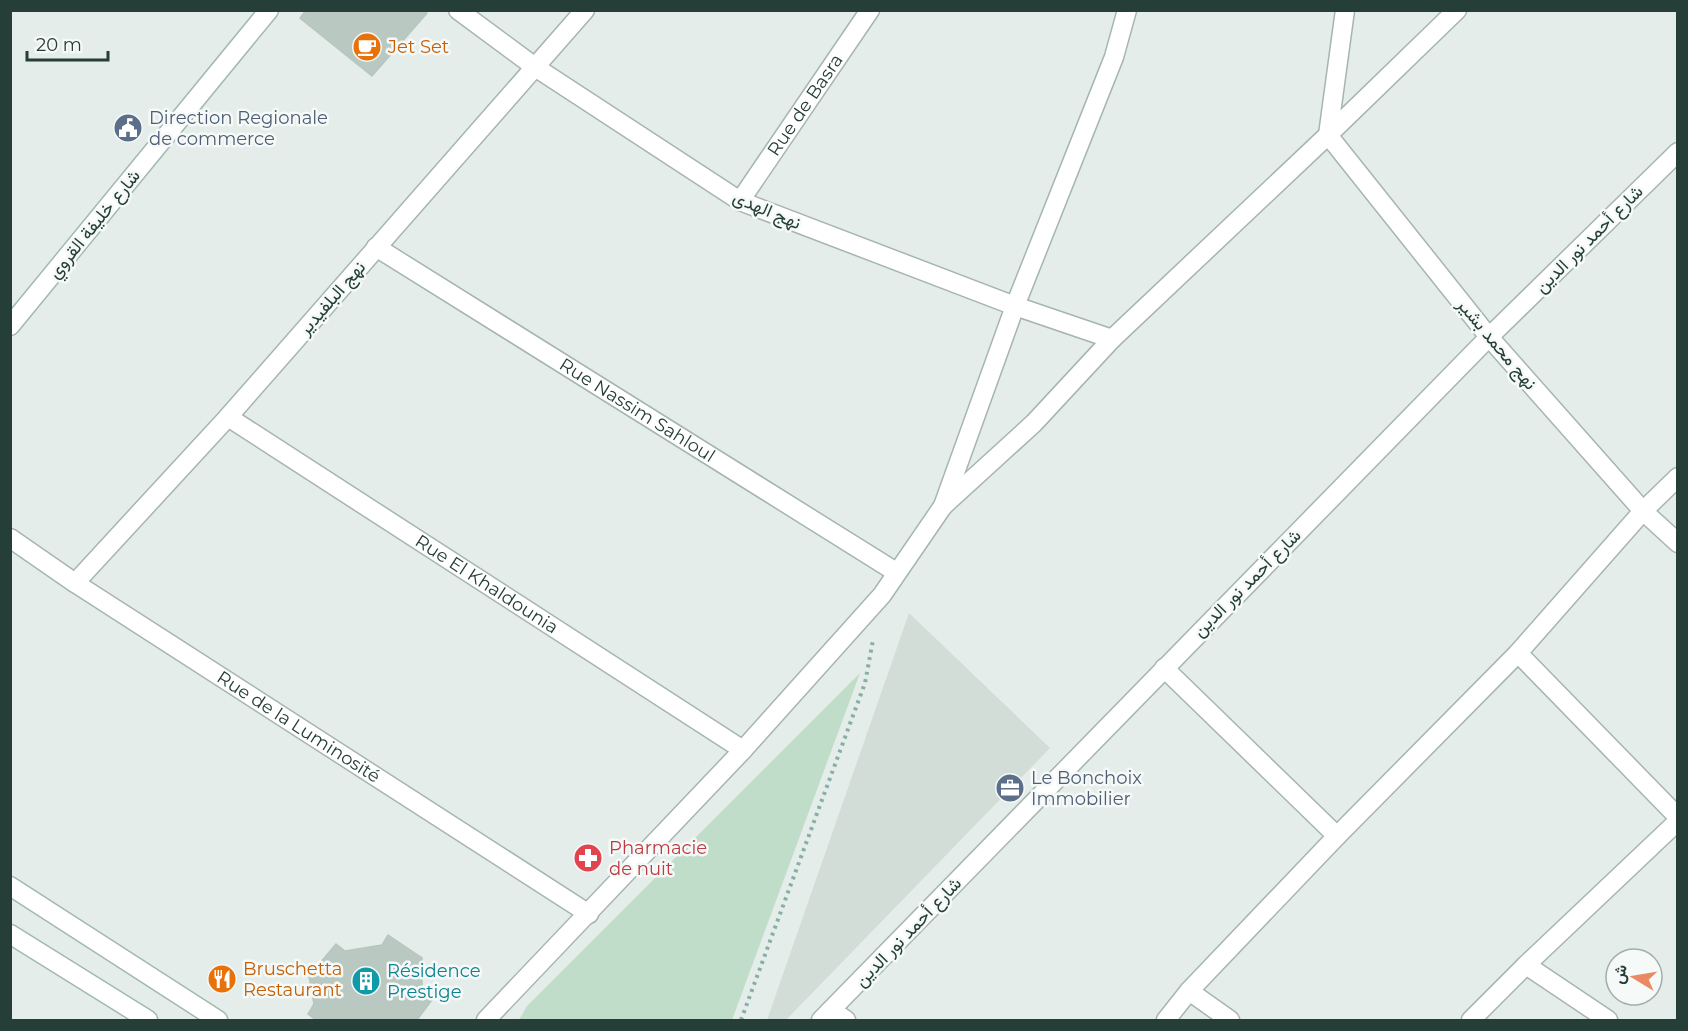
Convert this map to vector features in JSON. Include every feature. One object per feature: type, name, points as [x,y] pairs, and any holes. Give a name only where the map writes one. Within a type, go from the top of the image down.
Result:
[{"type":"street","name":"شارع خليفة القروي","points":[[10,326],[269,10]]},
{"type":"street","name":"نهج الهدى","points":[[458,10],[535,67],[740,201],[1015,306],[1112,339]]},
{"type":"street","name":"نهج البلفيدير","points":[[75,583],[228,417],[585,10]]},
{"type":"street","name":"Rue de Basra","points":[[740,201],[870,10]]},
{"type":"street","points":[[943,506],[1015,306],[1114,57],[1127,10]]},
{"type":"street","points":[[1328,135],[1345,10]]},
{"type":"street","points":[[486,1020],[589,915],[743,750],[882,595],[943,506],[1035,423],[1112,339],[1457,10]]},
{"type":"street","name":"نهج محمد بشير","points":[[1328,135],[1489,337],[1642,511],[1677,543]]},
{"type":"street","name":"شارع أحمد نور الدين","points":[[833,1017],[1164,668],[1489,337],[1677,152]]},
{"type":"street","name":"Rue Nassim Sahloul","points":[[376,247],[896,572]]},
{"type":"street","name":"Rue El Khaldounia","points":[[228,417],[743,750]]},
{"type":"street","points":[[1167,1020],[1189,991],[1337,836],[1518,653],[1642,511],[1677,477]]},
{"type":"street","name":"Rue de la Luminosité","points":[[10,538],[75,583],[589,915]]},
{"type":"street","points":[[1471,1020],[1677,819],[1518,653]]},
{"type":"street","points":[[1164,668],[1337,836]]},
{"type":"street","points":[[10,886],[218,1020]]},
{"type":"street","points":[[10,934],[148,1020]]},
{"type":"street","points":[[1526,965],[1608,1020]]},
{"type":"street","points":[[505,1020],[521,982]]},
{"type":"street","points":[[1189,991],[1230,1020]]},
{"type":"path","points":[[741,1020],[865,682],[874,639]]},
{"type":"shaded area","name":"Le Bonchoix Immobilier","points":[[909,613],[1050,748],[786,1020],[767,1020]]},
{"type":"green space","points":[[860,673],[732,1020],[519,1020],[527,1006]]},
{"type":"building","name":"Jet Set","points":[[306,10],[423,10],[427,13],[372,76],[300,18]]},
{"type":"building","name":"Résidence Prestige","points":[[388,935],[422,958],[422,987],[434,997],[417,1020],[316,1020],[308,1014],[314,1004],[309,976],[336,944],[345,951],[382,945]]},
{"type":"place","name":"Jet Set","points":[[367,47]]},
{"type":"place","name":"Direction Regionale de commerce","points":[[128,128]]},
{"type":"place","name":"Le Bonchoix Immobilier","points":[[1010,788]]},
{"type":"place","name":"Pharmacie de nuit","points":[[588,858]]},
{"type":"place","name":"Bruschetta Restaurant","points":[[222,979]]},
{"type":"place","name":"Résidence Prestige","points":[[366,981]]}]
